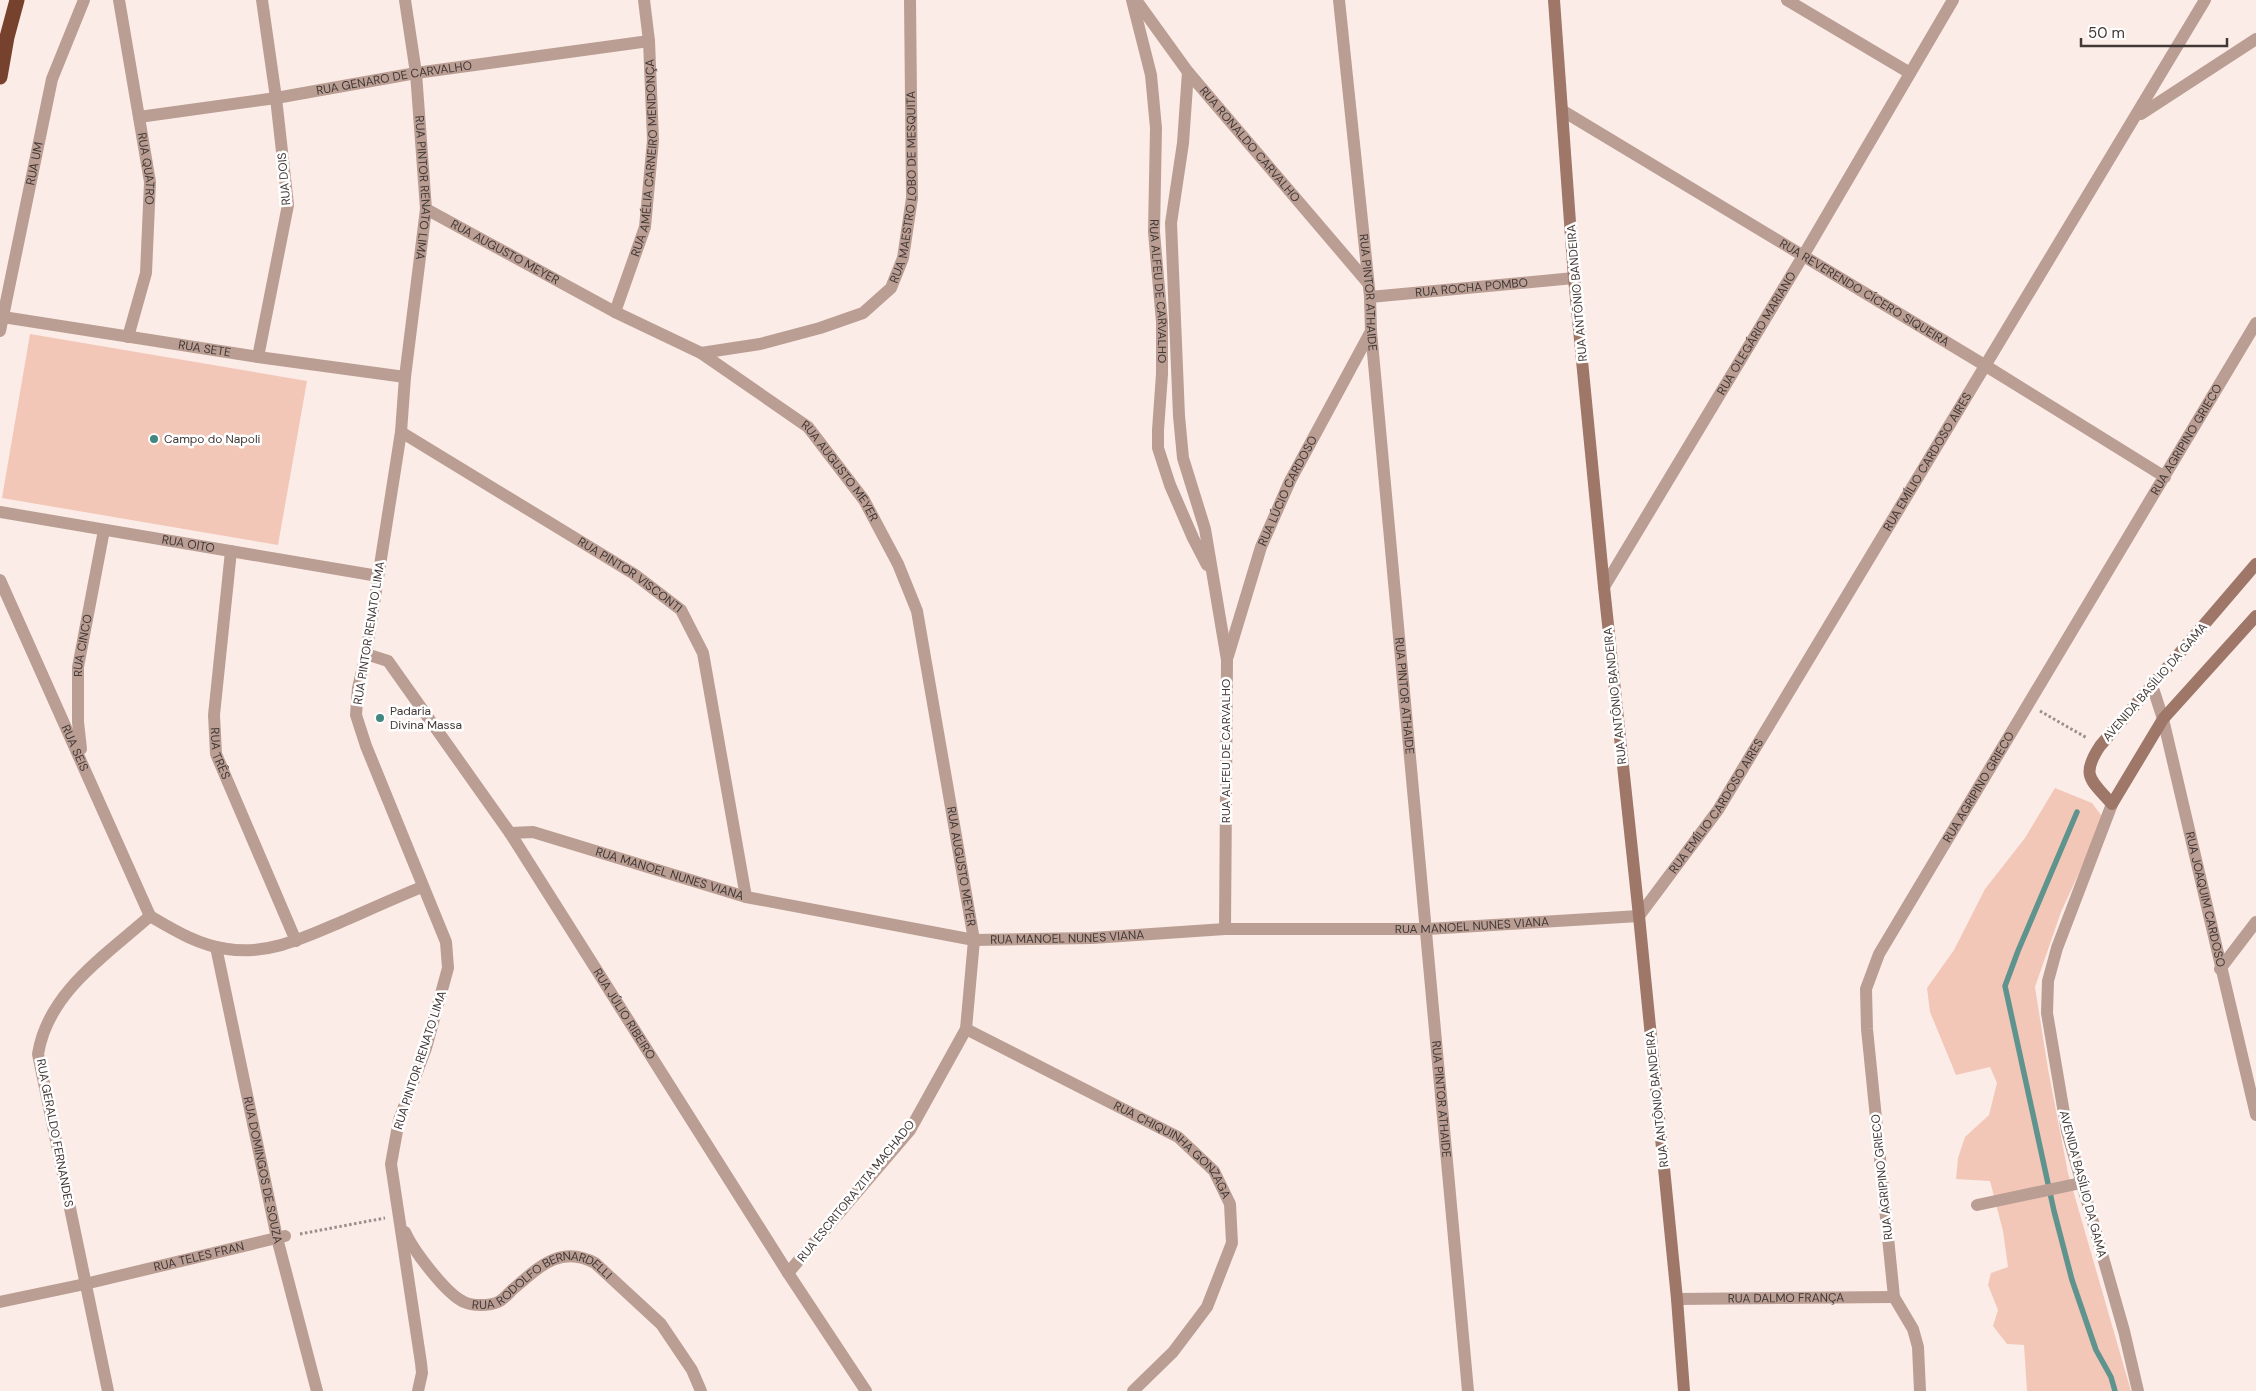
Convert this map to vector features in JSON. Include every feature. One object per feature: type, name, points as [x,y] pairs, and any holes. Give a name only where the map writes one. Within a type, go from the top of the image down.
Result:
[{"type":"highway","points":[[0,77],[7,37],[17,0]]},
{"type":"street","name":"RUA UM","points":[[0,331],[52,79],[84,0]]},
{"type":"street","name":"RUA QUATRO","points":[[119,0],[150,182],[146,272],[128,337]]},
{"type":"street","name":"RUA DOIS","points":[[258,357],[288,205],[276,98],[262,0]]},
{"type":"street","name":"RUA PINTOR RENATO LIMA","points":[[405,0],[416,73],[426,209],[405,377],[401,432],[366,654],[358,688],[356,715],[366,746],[446,942],[448,968],[426,1048],[398,1120],[391,1164],[421,1363],[422,1373],[418,1391]]},
{"type":"street","name":"RUA AMÉLIA CARNEIRO MENDONÇA","points":[[614,312],[645,227],[653,140],[649,41],[644,0]]},
{"type":"street","name":"RUA MAESTRO LOBO DE MESQUITA","points":[[701,353],[760,344],[820,328],[863,313],[891,288],[903,258],[912,198],[910,0]]},
{"type":"street","name":"RUA ALFEU DE CARVALHO","points":[[1132,0],[1151,75],[1156,128],[1154,232],[1162,322],[1158,448],[1170,485],[1193,538],[1212,573]]},
{"type":"street","name":"RUA RONALDO CARVALHO","points":[[1136,0],[1188,72],[1368,283]]},
{"type":"street","name":"RUA PINTOR ATHAIDE","points":[[1339,0],[1370,297],[1371,331],[1468,1391]]},
{"type":"street","name":"RUA ANTÔNIO BANDEIRA","points":[[1554,0],[1574,278],[1604,586],[1640,916],[1677,1299],[1684,1391]]},
{"type":"street","points":[[1787,0],[1910,73]]},
{"type":"street","name":"RUA OLEGÁRIO MARIANO","points":[[1604,586],[1803,256],[1954,0]]},
{"type":"street","name":"RUA EMÍLIO CARDOSO AIRES","points":[[1640,916],[1718,810],[2205,0]]},
{"type":"street","points":[[2137,116],[2256,39]]},
{"type":"street","name":"RUA GENARO DE CARVALHO","points":[[139,116],[276,98],[416,73],[649,41]]},
{"type":"street","name":"RUA ALFEU DE CARVALHO","points":[[1188,72],[1183,143],[1170,223],[1184,458],[1206,529],[1226,660],[1225,929]]},
{"type":"street","name":"RUA REVERENDO CÍCERO SIQUEIRA","points":[[1563,111],[1986,366],[2165,477]]},
{"type":"street","name":"RUA AUGUSTO MEYER","points":[[426,209],[614,312],[701,353],[808,427],[864,500],[898,564],[917,611],[974,940]]},
{"type":"street","name":"RUA ROCHA POMBO","points":[[1370,297],[1574,278]]},
{"type":"street","name":"RUA SETE","points":[[3,317],[258,357],[405,377]]},
{"type":"street","name":"RUA AGRIPINO GRIECO","points":[[1894,1297],[1867,1029],[1866,988],[1879,954],[2256,323]]},
{"type":"street","name":"RUA LÚCIO CARDOSO","points":[[1226,660],[1258,555],[1268,530],[1290,481],[1371,331]]},
{"type":"street","name":"RUA PINTOR VISCONTI","points":[[401,432],[634,574],[681,610],[703,653],[746,898]]},
{"type":"street","name":"RUA OITO","points":[[0,512],[378,576]]},
{"type":"street","name":"RUA CINCO","points":[[83,764],[78,722],[78,667],[104,530]]},
{"type":"street","name":"RUA TRÊS","points":[[230,551],[214,715],[216,754],[296,941]]},
{"type":"street","name":"AVENIDA BASÍLIO DA GAMA","points":[[2112,804],[2092,782],[2089,774],[2090,761],[2100,746],[2256,564]]},
{"type":"street","name":"RUA SEIS","points":[[0,580],[150,916]]},
{"type":"street","name":"AVENIDA BASÍLIO DA GAMA","points":[[2138,1391],[2124,1331],[2067,1131],[2047,1013],[2048,981],[2057,948],[2112,804],[2163,719],[2256,616]]},
{"type":"street","name":"RUA JÚLIO RIBEIRO","points":[[366,654],[388,661],[510,834],[788,1273],[866,1391]]},
{"type":"street","name":"RUA JOAQUIM CARDOSO","points":[[2152,685],[2163,719],[2220,969],[2256,1115]]},
{"type":"street","name":"RUA MANOEL NUNES VIANA","points":[[510,834],[533,832],[746,898],[974,940],[1092,938],[1225,929],[1427,929],[1640,916]]},
{"type":"street","points":[[150,916],[184,936],[216,947],[244,950],[266,948],[296,941],[422,886]]},
{"type":"street","name":"RUA GERALDO FERNANDES","points":[[108,1391],[38,1054],[41,1037],[49,1018],[81,975],[150,916]]},
{"type":"street","points":[[2220,969],[2256,922]]},
{"type":"street","name":"RUA ESCRITORA ZITA MACHADO","points":[[788,1273],[910,1130],[966,1029],[974,940]]},
{"type":"street","name":"RUA DOMINGOS DE SOUZA","points":[[216,947],[317,1391]]},
{"type":"street","name":"RUA CHIQUINHA GONZAGA","points":[[966,1029],[1178,1137],[1214,1171],[1230,1204],[1232,1243],[1207,1307],[1173,1352],[1133,1391]]},
{"type":"street","points":[[1977,1205],[2066,1188],[2081,1183]]},
{"type":"street","name":"RUA RODOLFO BERNARDELLI","points":[[398,1216],[411,1245],[440,1282],[464,1302],[485,1305],[498,1302],[538,1268],[568,1255],[583,1256],[596,1263],[661,1324],[692,1370],[701,1391]]},
{"type":"street","name":"RUA TELES FRAN","points":[[0,1302],[85,1284],[281,1237]]},
{"type":"street","points":[[1894,1297],[1913,1329],[1918,1347],[1920,1391]]},
{"type":"street","name":"RUA DALMO FRANÇA","points":[[1677,1299],[1894,1297]]},
{"type":"path","points":[[2029,705],[2100,746]]},
{"type":"path","points":[[281,1237],[398,1216]]},
{"type":"shaded area","name":"Campo do Napoli","points":[[30,334],[307,381],[278,545],[2,498]]},
{"type":"shaded area","points":[[2055,788],[2092,803],[2104,819],[2061,912],[2035,987],[2048,1069],[2068,1173],[2131,1391],[2027,1391],[2024,1345],[2007,1344],[1993,1326],[1998,1310],[1988,1285],[1991,1273],[2008,1267],[2003,1231],[1990,1181],[1956,1179],[1958,1158],[1965,1137],[1989,1115],[1997,1083],[1990,1067],[1956,1075],[1930,1012],[1927,988],[1954,950],[1985,889],[2025,838]]},
{"type":"waterway","points":[[2077,812],[2005,986],[2054,1211],[2072,1280],[2096,1350],[2111,1377],[2115,1391]]},
{"type":"place","name":"Campo do Napoli","points":[[154,439]]},
{"type":"place","name":"Padaria Divina Massa","points":[[380,718]]}]
